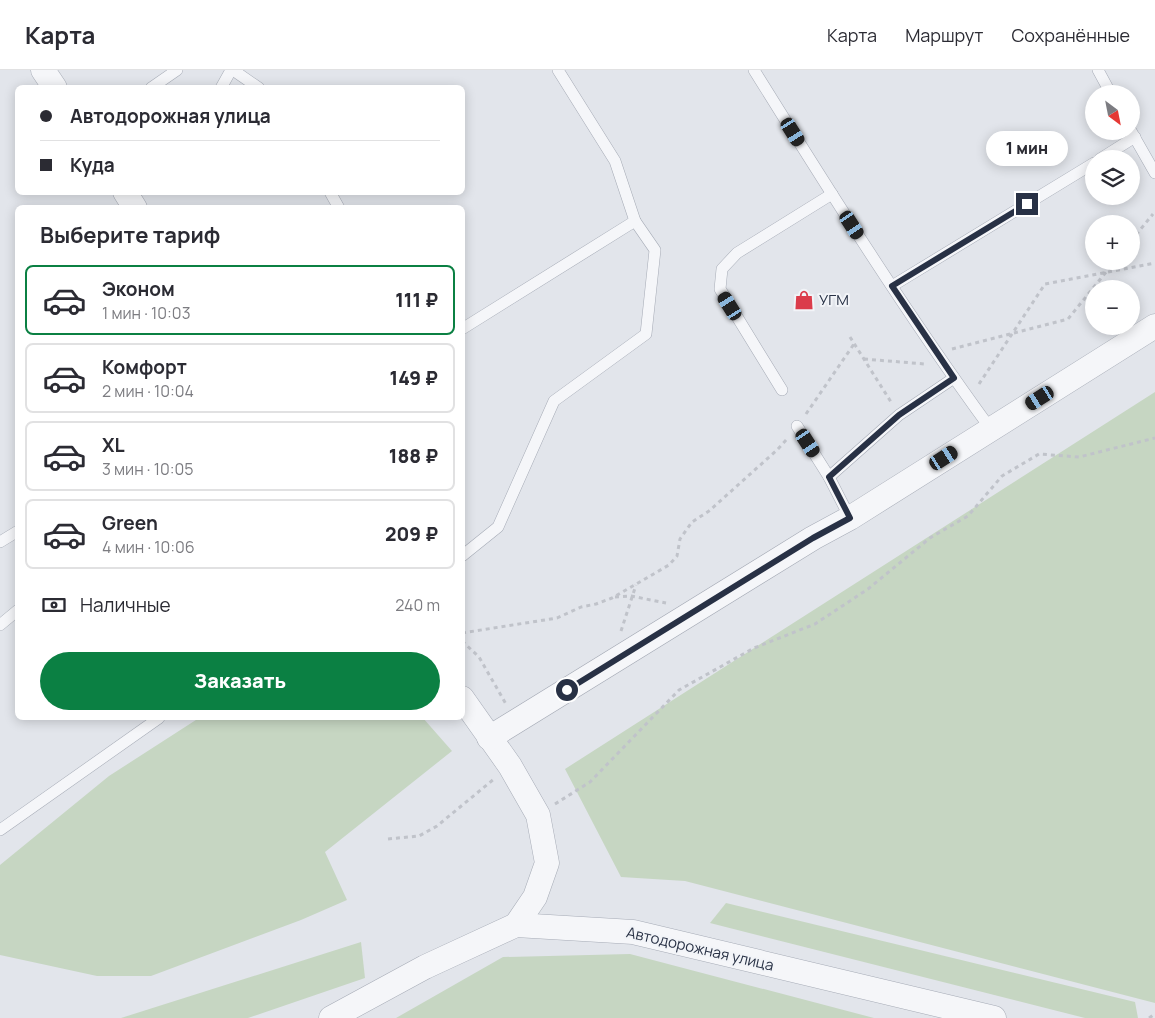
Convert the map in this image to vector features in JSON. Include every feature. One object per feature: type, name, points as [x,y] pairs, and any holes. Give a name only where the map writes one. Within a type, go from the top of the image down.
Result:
[{"type":"street","points":[[44,70],[53,85]]},
{"type":"street","points":[[489,738],[813,538],[850,518],[990,428],[1155,326]]},
{"type":"street","points":[[465,702],[510,766],[538,815],[547,863],[535,897],[516,925]]},
{"type":"street","name":"Автодорожная улица","points":[[331,1018],[425,966],[516,925],[633,932],[994,1018]]},
{"type":"lane","points":[[155,85],[177,70]]},
{"type":"lane","points":[[223,85],[232,70],[254,85]]},
{"type":"lane","points":[[465,554],[498,527],[554,401],[646,334],[655,250],[635,221],[615,161],[558,70]]},
{"type":"lane","points":[[754,70],[892,286],[990,428]]},
{"type":"lane","points":[[1098,70],[1106,85]]},
{"type":"lane","points":[[1112,150],[1125,140]]},
{"type":"lane","points":[[1136,140],[1155,173]]},
{"type":"lane","points":[[892,286],[1085,168]]},
{"type":"lane","points":[[782,390],[720,289],[722,269],[736,253],[832,194]]},
{"type":"lane","points":[[465,327],[635,221]]},
{"type":"lane","points":[[829,477],[899,415],[954,378]]},
{"type":"lane","points":[[797,426],[829,477],[850,518]]},
{"type":"lane","points":[[0,542],[15,533]]},
{"type":"lane","points":[[0,625],[15,612]]},
{"type":"lane","points":[[0,830],[156,720]]},
{"type":"path","points":[[1140,230],[1153,214]]},
{"type":"path","points":[[969,399],[1045,284],[1155,263]]},
{"type":"path","points":[[864,359],[928,364],[949,349],[1068,319],[1106,271]]},
{"type":"path","points":[[850,337],[899,415]]},
{"type":"path","points":[[465,633],[557,618],[581,607],[612,598],[669,565],[677,556],[680,539],[692,522],[708,511],[777,450],[797,426],[854,344]]},
{"type":"path","points":[[538,815],[590,782],[679,690],[754,648],[815,624],[838,609],[868,589],[930,538],[968,516],[1002,476],[1039,454],[1078,456],[1155,438]]},
{"type":"path","points":[[621,634],[636,584]]},
{"type":"path","points":[[612,598],[631,596],[670,604]]},
{"type":"path","points":[[465,645],[479,657],[504,702],[518,720]]},
{"type":"path","points":[[388,839],[419,836],[437,826],[510,766]]},
{"type":"path","points":[[1149,1018],[1155,1014]]},
{"type":"green space","points":[[1155,392],[1155,1003],[685,881],[621,877],[565,769]]},
{"type":"green space","points":[[196,720],[425,720],[452,751],[325,852],[347,900],[301,920],[151,976],[97,976],[0,955],[0,865],[109,776]]},
{"type":"green space","points":[[726,903],[1135,1002],[1138,1018],[1085,1018],[710,923]]},
{"type":"green space","points":[[361,942],[365,978],[248,1018],[121,1018]]},
{"type":"green space","points":[[630,954],[874,1018],[396,1018],[503,957]]},
{"type":"place","name":"УГМ","points":[[804,300]]},
{"type":"route","points":[[567,690],[813,538],[850,518],[829,477],[899,415],[954,378],[892,286],[1027,204]]}]
